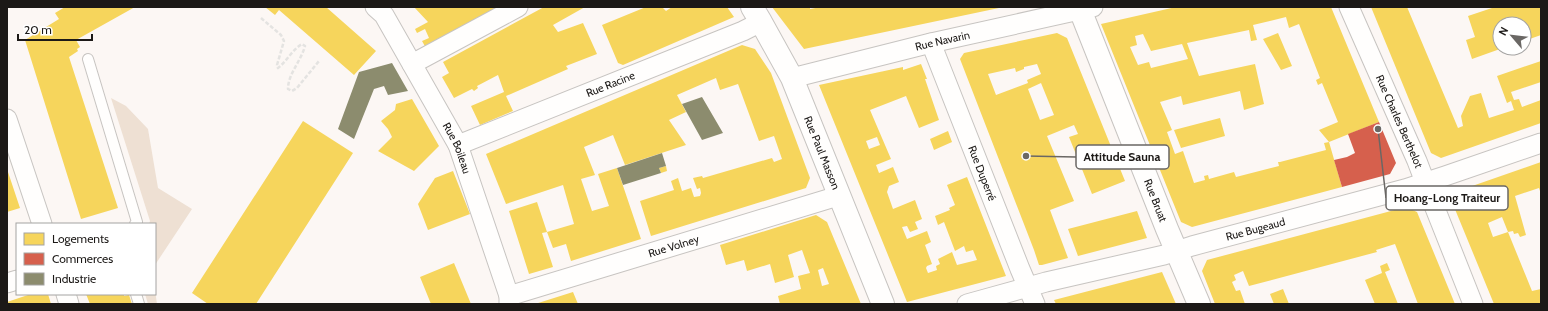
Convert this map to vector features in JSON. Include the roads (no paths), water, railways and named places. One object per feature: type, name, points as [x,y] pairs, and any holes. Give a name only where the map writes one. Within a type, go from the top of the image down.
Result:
[{"type":"street","name":"Rue Boileau","points":[[375,7],[384,15],[458,145],[509,300]]},
{"type":"street","points":[[412,64],[518,7]]},
{"type":"street","name":"Rue Charles Berthelot","points":[[1349,7],[1417,161],[1473,304]]},
{"type":"street","name":"Rue Navarin","points":[[792,78],[931,43],[1084,8]]},
{"type":"street","name":"Rue Bruat","points":[[1084,8],[1167,229],[1199,304]]},
{"type":"street","name":"Rue Paul Masson","points":[[756,14],[792,78],[838,196],[883,304]]},
{"type":"street","name":"Rue Racine","points":[[458,145],[743,31],[756,14]]},
{"type":"street","name":"Rue Duperré","points":[[931,43],[1032,296]]},
{"type":"street","points":[[7,118],[42,223]]},
{"type":"street","name":"Rue Bugeaud","points":[[968,304],[1032,296],[1177,251],[1425,182],[1541,143]]},
{"type":"street","name":"Rue Volney","points":[[509,300],[838,196]]},
{"type":"lane","points":[[88,59],[137,222],[136,223]]},
{"type":"place","name":"Hoang-Long Traiteur","points":[[1378,129]]},
{"type":"place","name":"Attitude Sauna","points":[[1026,156]]}]
